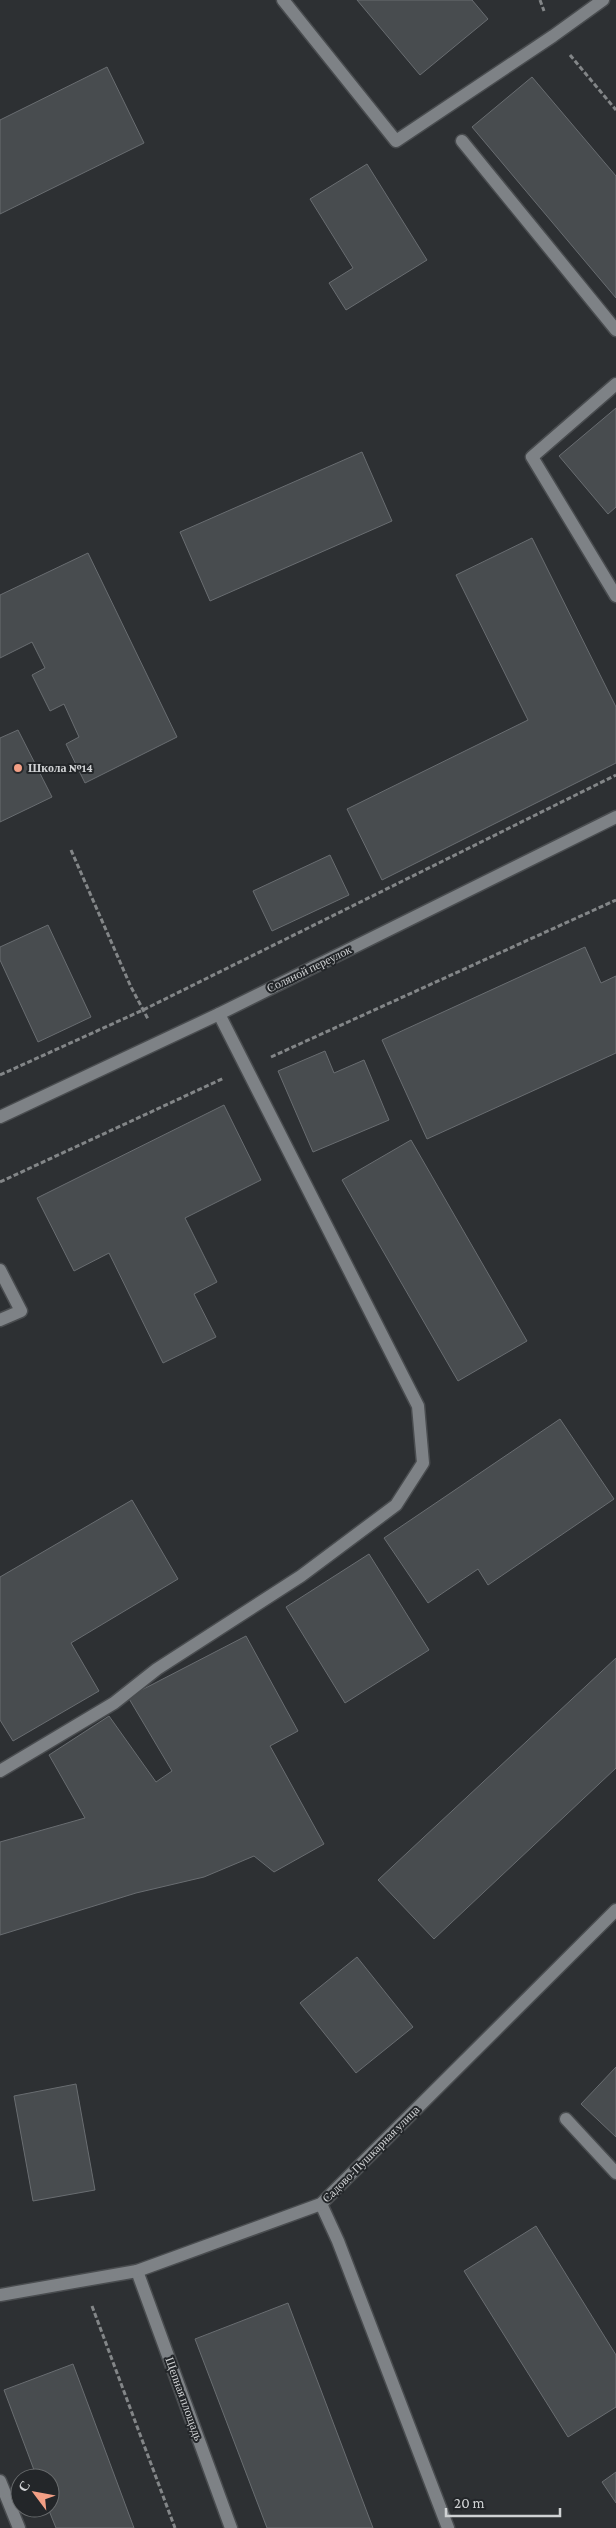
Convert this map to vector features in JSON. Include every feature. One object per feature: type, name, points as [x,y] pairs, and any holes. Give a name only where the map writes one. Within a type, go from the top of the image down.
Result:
[{"type":"street","points":[[283,0],[396,141],[553,36],[603,0]]},
{"type":"street","points":[[462,140],[616,330]]},
{"type":"street","points":[[616,384],[532,457],[616,596]]},
{"type":"street","name":"Соляной переулок","points":[[0,1117],[219,1014],[616,817]]},
{"type":"street","points":[[0,1771],[114,1703],[157,1669],[301,1576],[396,1505],[422,1463],[418,1406],[219,1014]]},
{"type":"street","points":[[0,1270],[21,1311],[0,1320]]},
{"type":"street","name":"Садово-Пушкарная улица","points":[[0,2295],[137,2271],[321,2204],[616,1910]]},
{"type":"street","points":[[566,2119],[616,2173]]},
{"type":"street","points":[[321,2204],[338,2241],[448,2528]]},
{"type":"street","name":"Щепная площадь","points":[[137,2271],[231,2528]]},
{"type":"street","points":[[0,2481],[19,2528]]},
{"type":"path","points":[[540,0],[553,36],[616,110]]},
{"type":"path","points":[[0,1074],[143,1010],[616,774]]},
{"type":"path","points":[[70,850],[143,1010],[160,1041]]},
{"type":"path","points":[[0,1182],[616,900]]},
{"type":"path","points":[[82,2280],[175,2528]]},
{"type":"building","points":[[357,0],[472,0],[488,19],[420,75]]},
{"type":"building","points":[[107,67],[144,143],[0,214],[0,120]]},
{"type":"building","points":[[532,77],[616,176],[616,298],[472,127]]},
{"type":"building","points":[[367,164],[427,260],[346,310],[329,283],[353,268],[310,199]]},
{"type":"building","points":[[616,408],[616,507],[608,514],[559,456]]},
{"type":"building","points":[[362,452],[392,521],[210,601],[180,532]]},
{"type":"building","points":[[532,538],[616,707],[616,763],[382,880],[347,809],[528,720],[456,575]]},
{"type":"building","points":[[88,553],[177,737],[85,783],[66,744],[79,737],[64,704],[50,711],[32,675],[45,668],[32,642],[0,658],[0,595]]},
{"type":"building","name":"Школа №14","points":[[18,730],[52,797],[0,822],[0,738]]},
{"type":"building","points":[[330,855],[349,895],[272,931],[253,891]]},
{"type":"building","points":[[48,925],[91,1017],[38,1042],[0,960],[0,947]]},
{"type":"building","points":[[585,947],[601,983],[616,976],[616,1053],[427,1139],[382,1040]]},
{"type":"building","points":[[325,1051],[334,1073],[364,1060],[389,1120],[313,1152],[278,1071]]},
{"type":"building","points":[[224,1105],[261,1180],[185,1218],[217,1282],[194,1294],[216,1337],[163,1363],[109,1253],[74,1271],[37,1198]]},
{"type":"building","points":[[411,1140],[527,1341],[458,1381],[342,1180]]},
{"type":"building","points":[[560,1419],[614,1499],[488,1585],[478,1569],[428,1603],[384,1538]]},
{"type":"building","points":[[132,1500],[178,1579],[71,1643],[99,1691],[13,1741],[0,1720],[0,1577]]},
{"type":"building","points":[[369,1554],[429,1650],[345,1703],[286,1607]]},
{"type":"building","points":[[246,1636],[298,1731],[270,1746],[324,1844],[274,1872],[254,1856],[204,1877],[136,1893],[0,1935],[0,1842],[85,1818],[49,1755],[109,1716],[156,1782],[172,1771],[128,1697]]},
{"type":"building","points":[[616,1658],[616,1768],[434,1939],[378,1880]]},
{"type":"building","points":[[357,1957],[413,2027],[356,2073],[300,2003]]},
{"type":"building","points":[[616,2067],[616,2137],[581,2104]]},
{"type":"building","points":[[76,2084],[95,2190],[33,2201],[14,2096]]},
{"type":"building","points":[[536,2226],[616,2355],[616,2407],[568,2437],[464,2271]]},
{"type":"building","points":[[288,2303],[373,2528],[267,2528],[195,2339]]},
{"type":"building","points":[[73,2364],[134,2528],[56,2528],[52,2518],[60,2518],[60,2468],[33,2468],[4,2390]]},
{"type":"building","points":[[616,2472],[616,2503],[602,2482]]},
{"type":"place","name":"Школа №14","points":[[18,768]]}]
